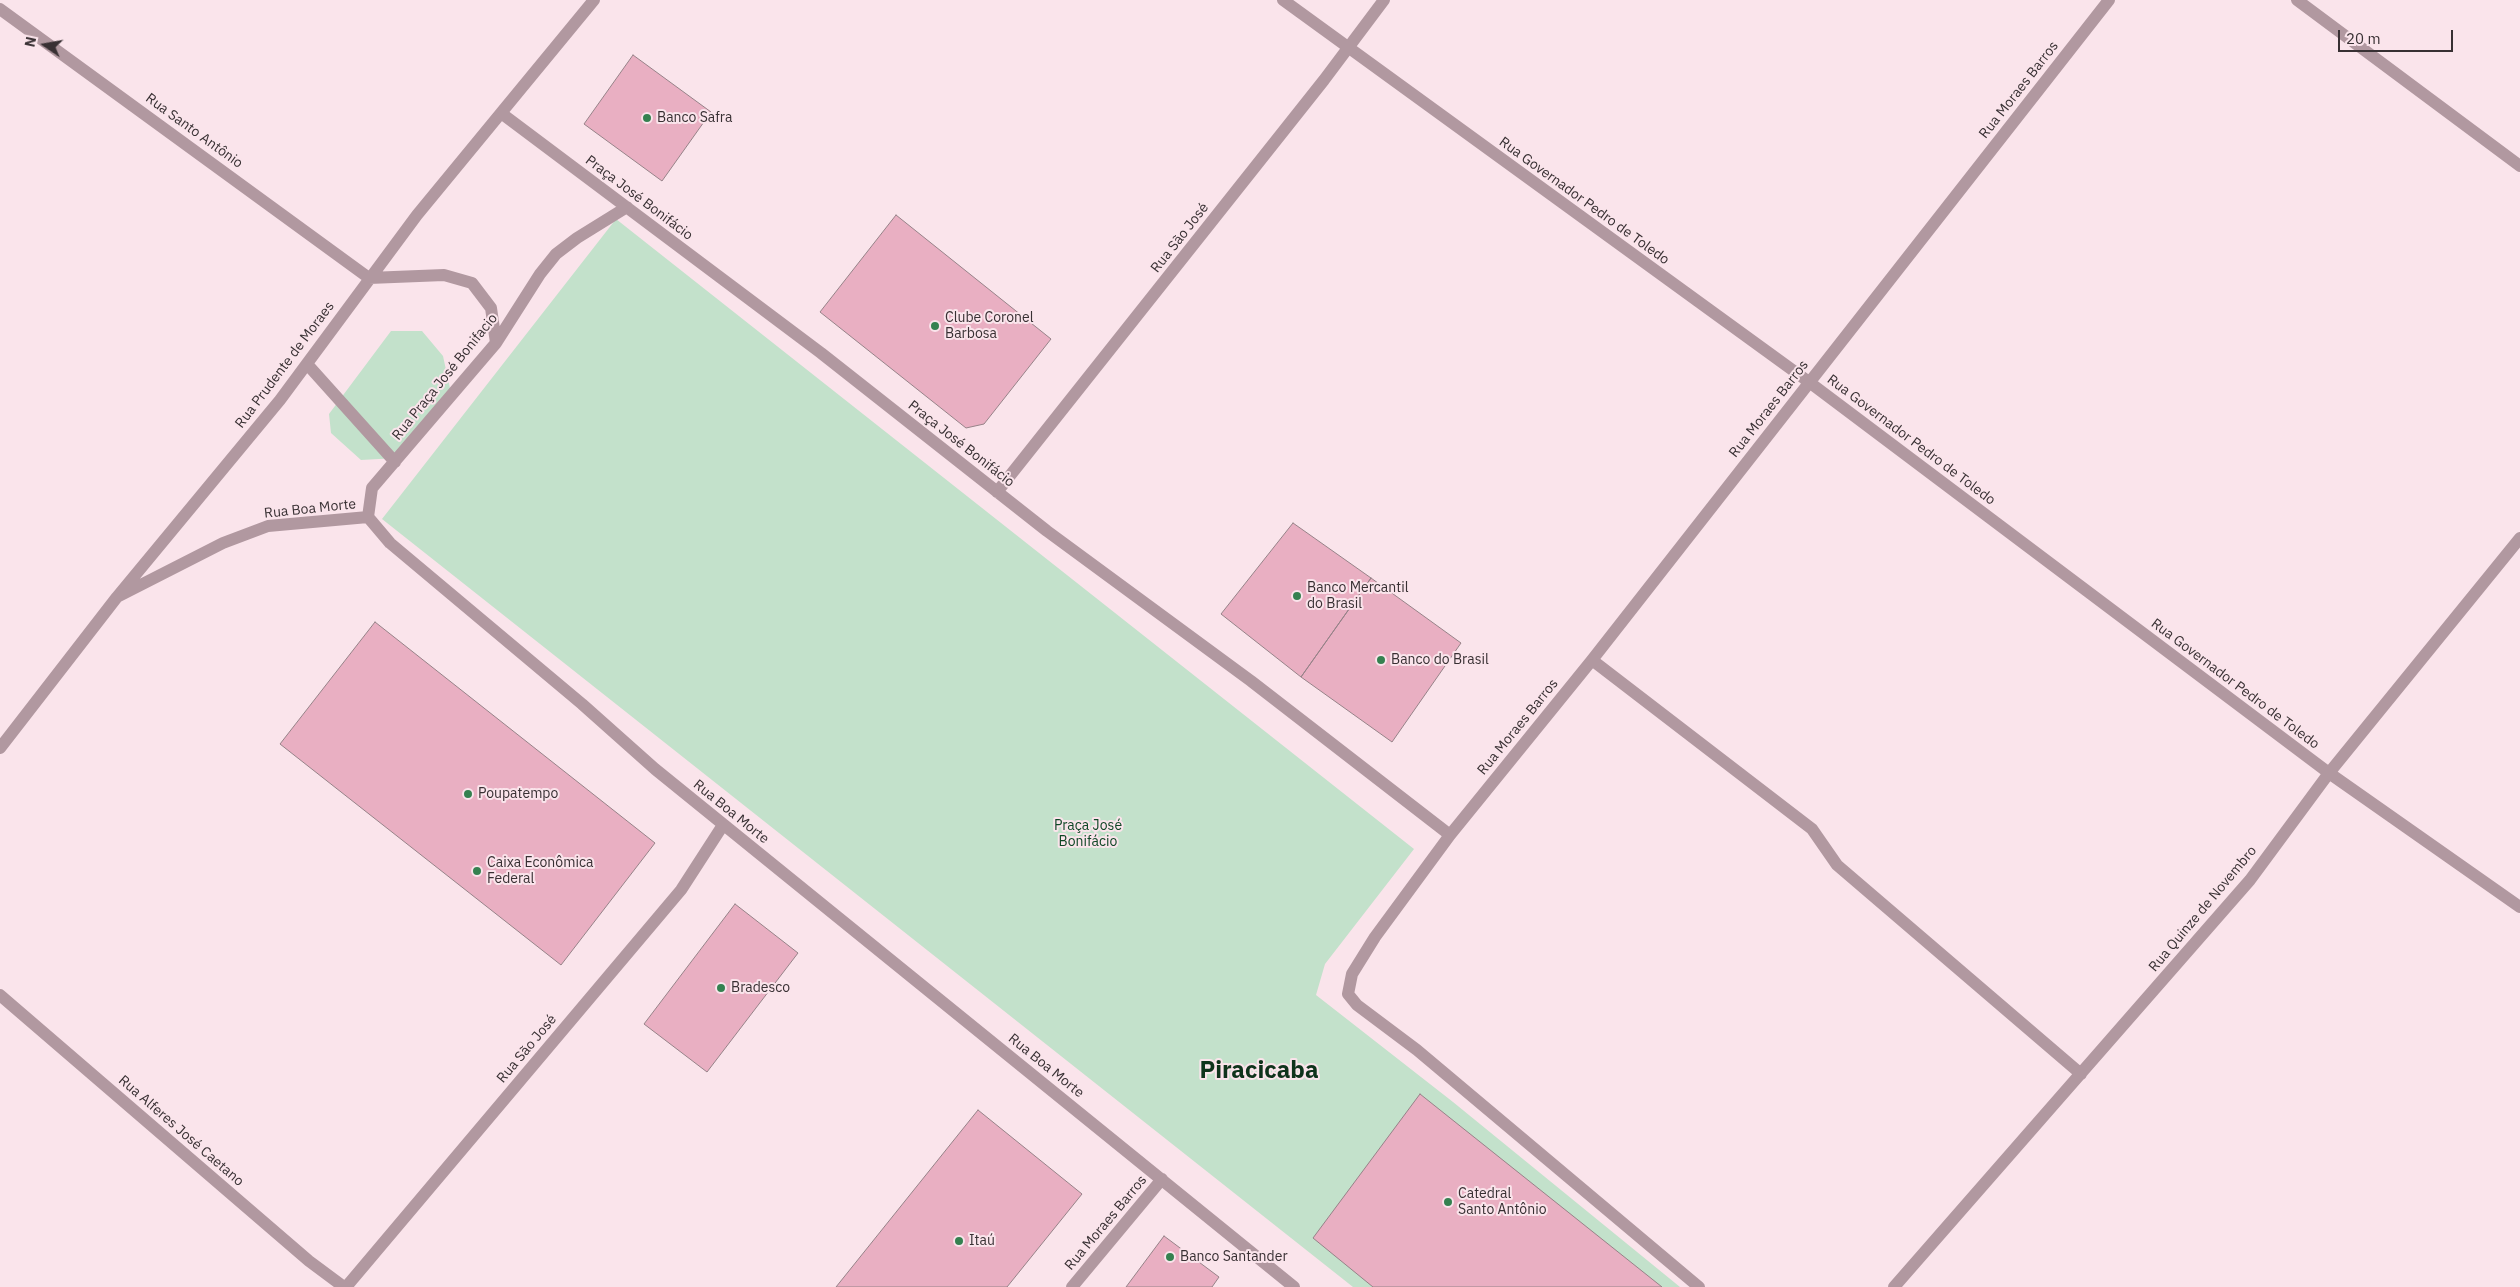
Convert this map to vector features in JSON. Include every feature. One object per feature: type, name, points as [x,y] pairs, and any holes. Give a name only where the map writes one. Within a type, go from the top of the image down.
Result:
[{"type":"street","name":"Rua Prudente de Moraes","points":[[0,748],[117,597],[280,400],[370,278],[501,113],[594,0]]},
{"type":"street","name":"Rua Governador Pedro de Toledo","points":[[1283,0],[1809,382],[2329,773],[2520,907]]},
{"type":"street","name":"Rua São José","points":[[997,492],[1348,49],[1384,0]]},
{"type":"street","name":"Rua Moraes Barros","points":[[1699,1287],[1424,1056],[1357,1005],[1348,994],[1352,974],[1376,937],[1450,835],[1592,660],[2109,0]]},
{"type":"street","points":[[2297,0],[2520,166]]},
{"type":"street","name":"Rua Santo Antônio","points":[[0,9],[370,278]]},
{"type":"street","name":"Praça José Bonifácio","points":[[501,113],[821,353],[997,492],[1251,681],[1450,835]]},
{"type":"street","name":"Rua Praça José Bonifacio","points":[[368,517],[372,488],[496,343],[540,274],[556,254],[577,238],[627,207]]},
{"type":"street","points":[[370,278],[444,274],[472,283],[491,308],[496,343]]},
{"type":"street","points":[[307,364],[395,462]]},
{"type":"street","name":"Rua Boa Morte","points":[[117,597],[223,544],[268,526],[368,517],[390,543],[723,825],[1162,1178],[1294,1287]]},
{"type":"street","name":"Rua Quinze de Novembro","points":[[1894,1287],[2250,880],[2329,773],[2520,538]]},
{"type":"street","points":[[1592,660],[1812,829],[1837,865],[2081,1074]]},
{"type":"street","name":"Rua São José","points":[[345,1287],[681,890],[723,825]]},
{"type":"street","name":"Rua Alferes José Caetano","points":[[0,995],[309,1261],[345,1287]]},
{"type":"street","name":"Rua Moraes Barros","points":[[1072,1287],[1162,1178]]},
{"type":"green space","name":"Praça José Bonifácio","points":[[616,219],[1414,849],[1325,964],[1316,995],[1453,1102],[1680,1287],[1353,1287],[382,519]]},
{"type":"green space","points":[[391,331],[422,331],[443,356],[451,393],[397,458],[361,460],[331,433],[329,414]]},
{"type":"building","name":"Banco Safra","points":[[633,55],[711,112],[662,181],[584,124]]},
{"type":"building","name":"Clube Coronel Barbosa","points":[[896,215],[1051,339],[984,424],[966,428],[820,312]]},
{"type":"building","name":"Banco Mercantil do Brasil","points":[[1293,523],[1371,578],[1301,677],[1221,614]]},
{"type":"building","name":"Banco do Brasil","points":[[1371,578],[1461,643],[1392,742],[1301,677]]},
{"type":"building","name":"Poupatempo","points":[[375,622],[655,843],[561,965],[280,744]]},
{"type":"building","name":"Bradesco","points":[[735,904],[798,953],[707,1072],[644,1024]]},
{"type":"building","name":"Catedral Santo Antônio","points":[[1420,1094],[1662,1287],[1373,1287],[1313,1238]]},
{"type":"building","name":"Itaú","points":[[978,1110],[1082,1194],[1007,1287],[836,1287]]},
{"type":"building","name":"Banco Santander","points":[[1164,1236],[1219,1277],[1212,1287],[1126,1287]]},
{"type":"place","name":"Banco Safra","points":[[647,118]]},
{"type":"place","name":"Clube Coronel Barbosa","points":[[935,326]]},
{"type":"place","name":"Banco Mercantil do Brasil","points":[[1297,596]]},
{"type":"place","name":"Banco do Brasil","points":[[1381,660]]},
{"type":"place","name":"Poupatempo","points":[[468,794]]},
{"type":"place","name":"Caixa Econômica Federal","points":[[477,871]]},
{"type":"place","name":"Bradesco","points":[[721,988]]},
{"type":"place","name":"Catedral Santo Antônio","points":[[1448,1202]]},
{"type":"place","name":"Itaú","points":[[959,1241]]},
{"type":"place","name":"Banco Santander","points":[[1170,1257]]},
{"type":"district","name":"Piracicaba","points":[[1259,1071]]}]
